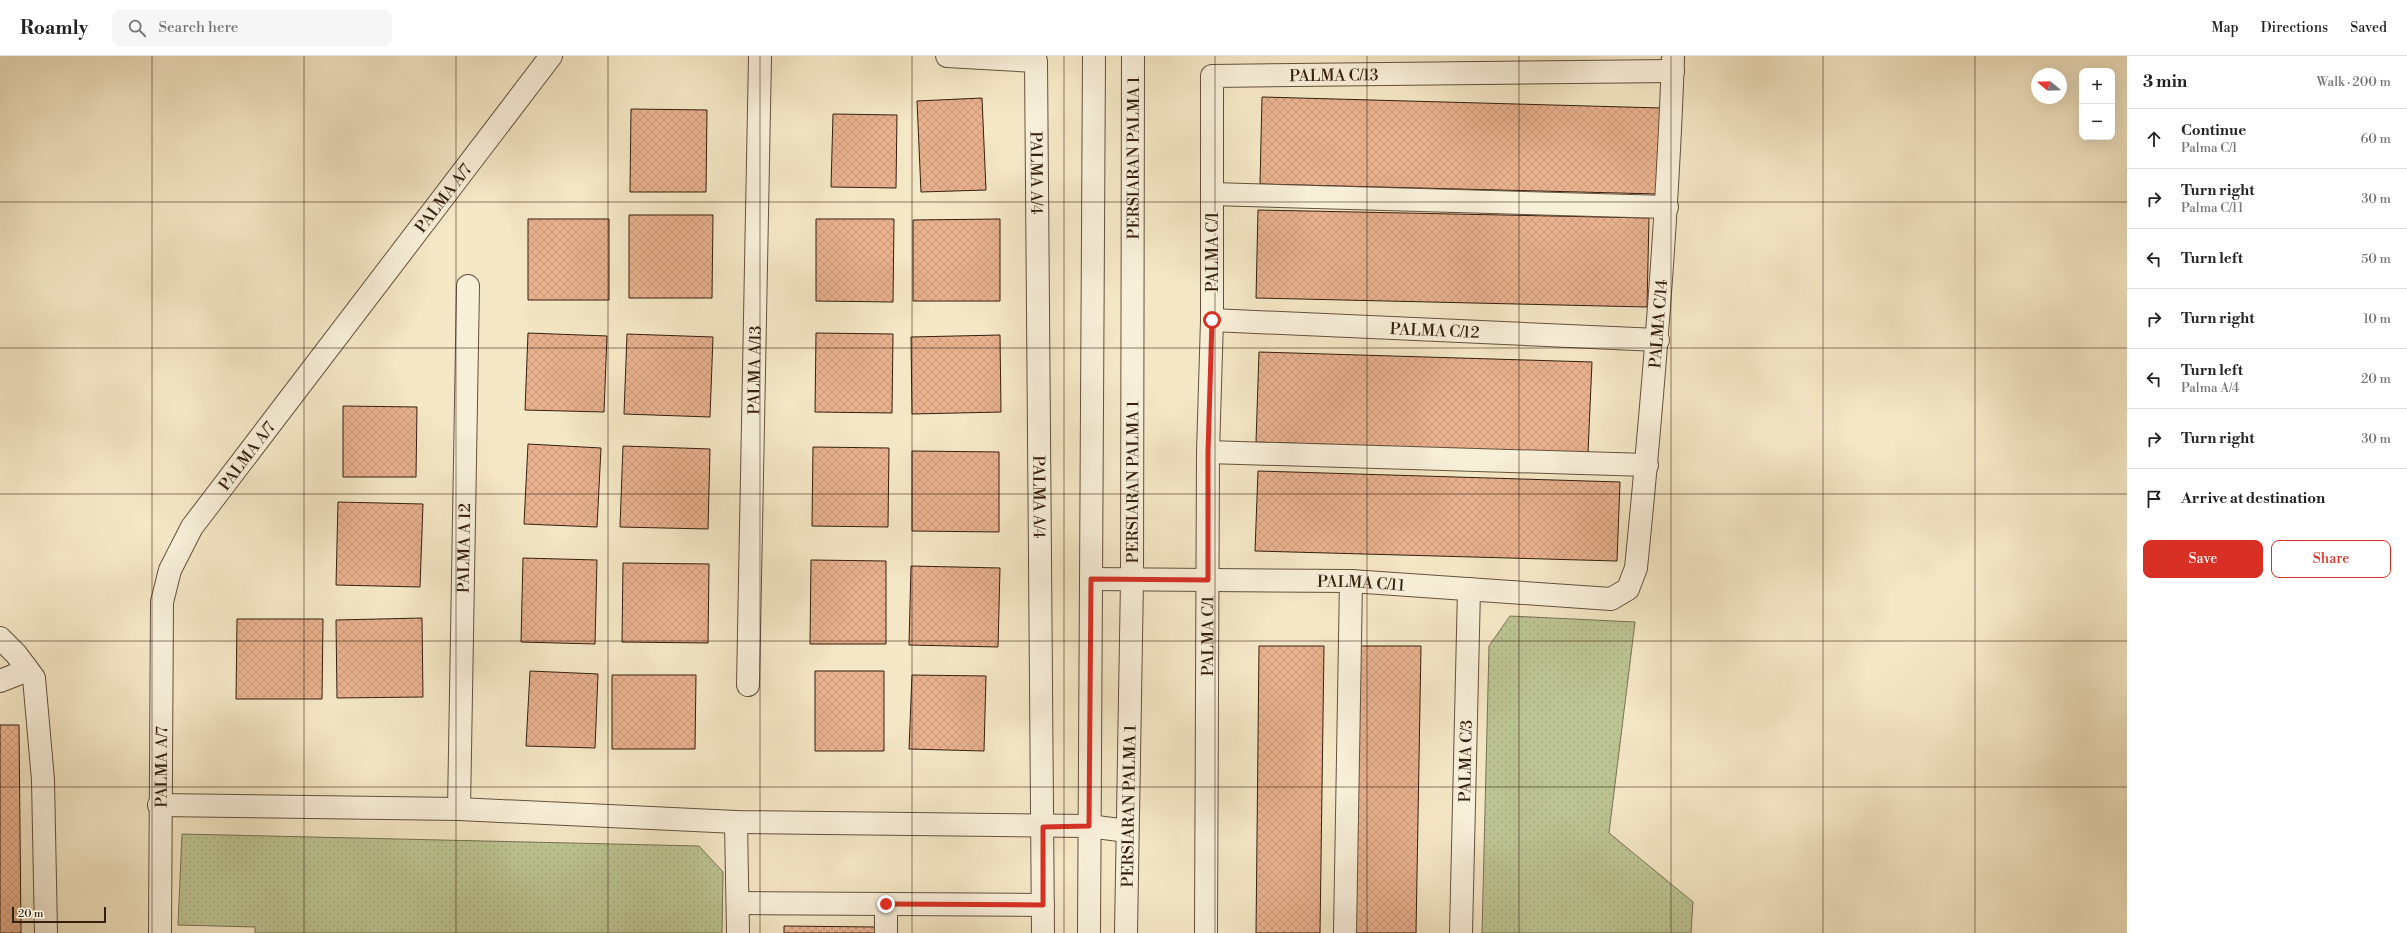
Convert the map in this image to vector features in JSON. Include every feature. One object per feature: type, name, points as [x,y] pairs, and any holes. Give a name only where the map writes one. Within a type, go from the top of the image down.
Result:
[{"type":"street","name":"PALMA A/7","points":[[160,933],[159,805],[162,602],[170,570],[189,533],[552,56]]},
{"type":"street","name":"PALMA A/13","points":[[748,685],[760,56]]},
{"type":"street","name":"PALMA A/4","points":[[947,56],[1036,61],[1043,827],[1042,933]]},
{"type":"street","points":[[1089,933],[1094,56]]},
{"type":"street","name":"PERSIARAN PALMA 1","points":[[1126,933],[1132,580],[1133,56]]},
{"type":"street","name":"PALMA C/13","points":[[1212,76],[1673,64]]},
{"type":"street","name":"PALMA C/14","points":[[1628,589],[1636,568],[1658,340],[1667,207],[1673,64]]},
{"type":"street","name":"PALMA C/1","points":[[1206,933],[1208,452],[1212,320],[1212,76]]},
{"type":"street","points":[[1212,194],[1667,207]]},
{"type":"street","name":"PALMA A 12","points":[[459,809],[468,286]]},
{"type":"street","name":"PALMA C/12","points":[[1212,320],[1658,340]]},
{"type":"street","points":[[1208,452],[1646,465]]},
{"type":"street","name":"PALMA C/11","points":[[1091,579],[1351,581],[1611,599],[1628,589]]},
{"type":"street","points":[[1345,933],[1351,581]]},
{"type":"street","name":"PALMA C/3","points":[[1461,933],[1469,589]]},
{"type":"street","points":[[0,638],[34,678],[43,780],[46,933]]},
{"type":"street","points":[[0,681],[28,670]]},
{"type":"street","points":[[159,805],[459,809],[736,822],[1043,827],[1089,826],[1127,831]]},
{"type":"street","points":[[736,822],[739,903],[738,933]]},
{"type":"street","points":[[739,903],[1043,905]]},
{"type":"street","points":[[886,904],[886,933]]},
{"type":"green space","points":[[1510,616],[1635,622],[1609,833],[1693,902],[1691,933],[1482,933],[1489,646]]},
{"type":"green space","points":[[182,834],[699,846],[723,872],[722,933],[255,933],[255,927],[178,925]]},
{"type":"building","points":[[1262,97],[1661,108],[1658,194],[1260,184]]},
{"type":"building","points":[[982,98],[986,190],[921,192],[917,101]]},
{"type":"building","points":[[631,109],[707,110],[706,192],[630,192]]},
{"type":"building","points":[[833,114],[897,115],[896,188],[831,187]]},
{"type":"building","points":[[1258,210],[1649,218],[1647,307],[1256,298]]},
{"type":"building","points":[[629,215],[713,215],[712,298],[629,298]]},
{"type":"building","points":[[528,219],[609,219],[609,300],[528,300]]},
{"type":"building","points":[[816,219],[894,219],[893,302],[816,301]]},
{"type":"building","points":[[1000,219],[1000,301],[913,301],[913,220]]},
{"type":"building","points":[[528,333],[607,336],[604,412],[525,410]]},
{"type":"building","points":[[816,333],[893,334],[892,413],[815,412]]},
{"type":"building","points":[[627,334],[713,337],[710,417],[624,414]]},
{"type":"building","points":[[1000,335],[1001,412],[912,414],[911,337]]},
{"type":"building","points":[[1259,352],[1592,362],[1588,453],[1256,442]]},
{"type":"building","points":[[343,406],[417,407],[416,477],[343,477]]},
{"type":"building","points":[[528,444],[601,448],[597,527],[524,524]]},
{"type":"building","points":[[623,446],[710,449],[708,529],[620,527]]},
{"type":"building","points":[[813,447],[889,448],[888,527],[812,526]]},
{"type":"building","points":[[912,451],[999,452],[999,532],[912,531]]},
{"type":"building","points":[[1258,471],[1620,482],[1617,561],[1255,551]]},
{"type":"building","points":[[338,502],[423,504],[420,587],[336,585]]},
{"type":"building","points":[[523,558],[597,560],[595,644],[521,642]]},
{"type":"building","points":[[811,560],[886,561],[886,644],[810,644]]},
{"type":"building","points":[[623,563],[709,564],[708,643],[622,642]]},
{"type":"building","points":[[911,566],[1000,568],[998,647],[909,645]]},
{"type":"building","points":[[422,618],[423,697],[337,698],[336,620]]},
{"type":"building","points":[[237,619],[323,619],[322,699],[236,699]]},
{"type":"building","points":[[1259,646],[1324,646],[1320,933],[1256,933]]},
{"type":"building","points":[[1356,646],[1421,646],[1416,933],[1352,933]]},
{"type":"building","points":[[530,671],[598,674],[595,748],[526,746]]},
{"type":"building","points":[[815,671],[884,671],[884,751],[815,751]]},
{"type":"building","points":[[612,675],[696,675],[695,749],[612,749]]},
{"type":"building","points":[[912,675],[986,676],[984,751],[909,749]]},
{"type":"building","points":[[0,725],[19,725],[21,933],[0,933]]},
{"type":"building","points":[[784,926],[876,927],[876,933],[784,933]]},
{"type":"route","points":[[886,904],[1043,905],[1043,827],[1089,826],[1091,579],[1208,580],[1208,452],[1212,320]]}]
